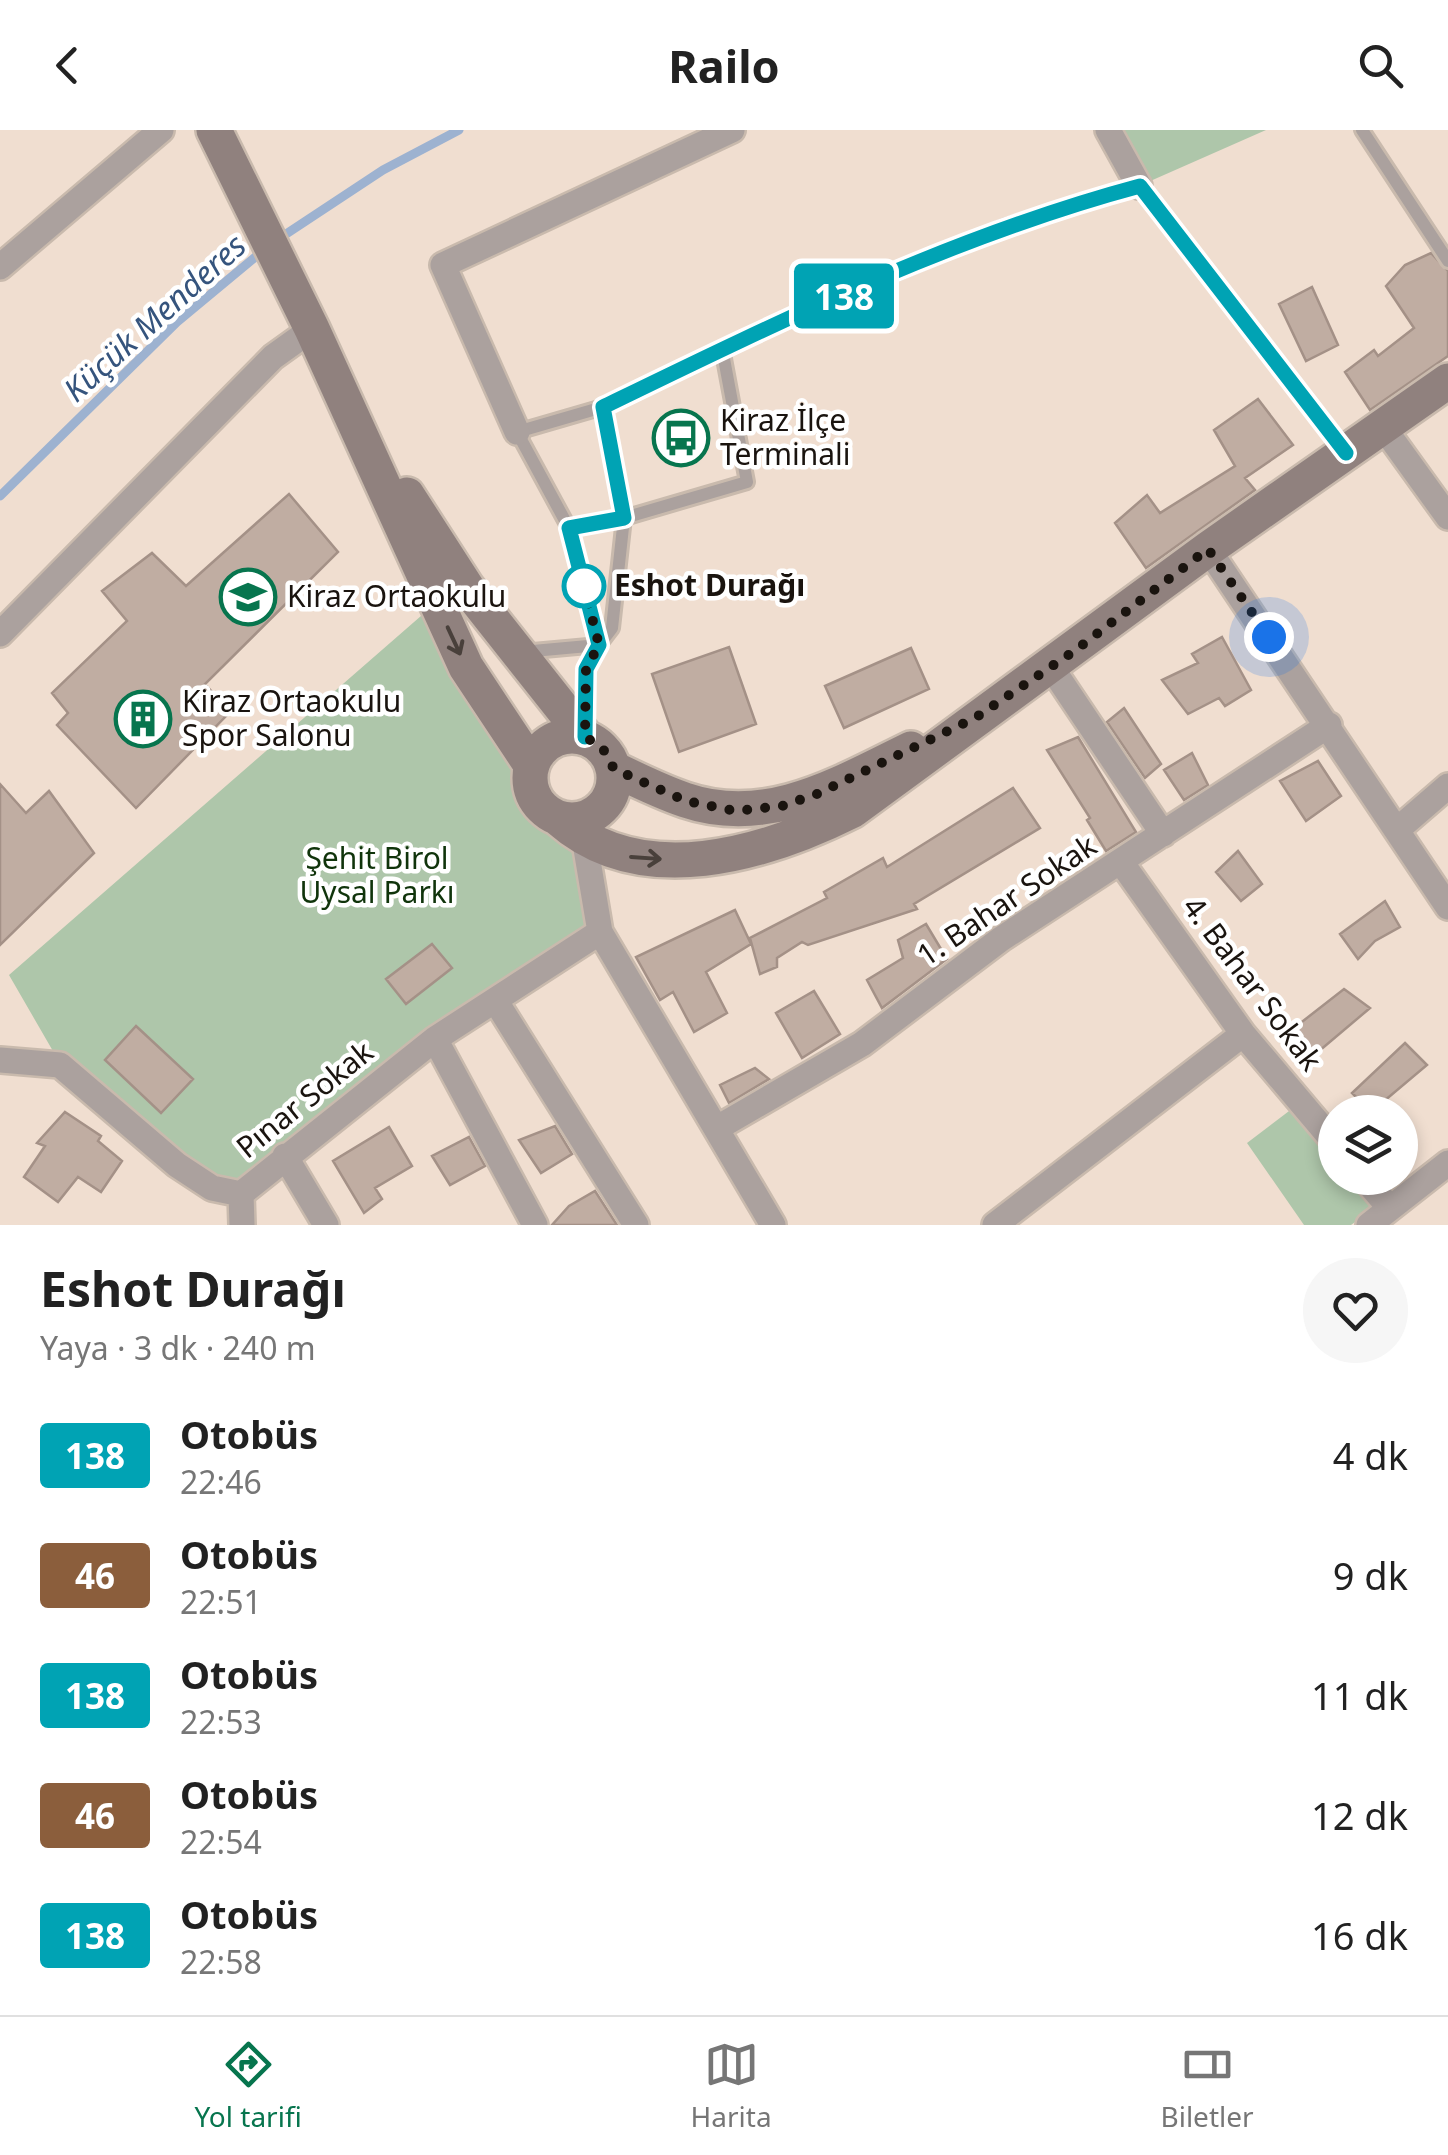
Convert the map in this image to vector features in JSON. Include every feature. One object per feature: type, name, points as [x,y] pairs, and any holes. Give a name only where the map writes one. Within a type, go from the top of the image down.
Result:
[{"type":"main road","points":[[214,130],[312,329],[466,667],[531,765]]},
{"type":"main road","points":[[312,329],[373,441],[467,588],[585,737],[602,747],[614,769],[613,792],[601,810],[575,827]]},
{"type":"main road","points":[[585,737],[563,736],[544,744],[531,765],[530,787],[540,807],[636,858],[689,860],[750,850],[803,835],[853,810],[1208,549],[1448,381]]},
{"type":"main road","points":[[614,769],[686,801],[736,811],[782,806],[817,794],[975,718]]},
{"type":"street","points":[[0,267],[161,130]]},
{"type":"street","points":[[517,432],[442,265],[732,130]]},
{"type":"street","points":[[1108,130],[1140,186]]},
{"type":"street","points":[[0,634],[273,357],[312,329]]},
{"type":"street","points":[[1383,426],[1448,517]]},
{"type":"street","points":[[1208,549],[1330,725],[1448,907]]},
{"type":"street","points":[[1051,667],[1163,834]]},
{"type":"street","name":"1. Bahar Sokak","points":[[719,1127],[862,1044],[1001,939],[1330,725]]},
{"type":"street","points":[[1397,830],[1448,786]]},
{"type":"street","points":[[575,827],[600,932],[774,1225]]},
{"type":"street","name":"4. Bahar Sokak","points":[[1121,862],[1243,1034],[1318,1123]]},
{"type":"street","name":"Pınar Sokak","points":[[0,1060],[60,1065],[178,1165],[212,1188],[242,1194],[284,1156],[435,1038],[600,932]]},
{"type":"street","points":[[495,1000],[636,1225]]},
{"type":"street","points":[[996,1225],[1243,1034]]},
{"type":"street","points":[[435,1038],[534,1225]]},
{"type":"street","points":[[284,1156],[326,1225]]},
{"type":"street","points":[[1369,1225],[1448,1163]]},
{"type":"street","points":[[242,1194],[242,1225]]},
{"type":"street","points":[[1379,1195],[1390,1208]]},
{"type":"lane","points":[[1362,130],[1448,261]]},
{"type":"lane","points":[[599,645],[569,528],[517,432],[603,407],[722,348],[1006,226],[1140,186],[1346,453]]},
{"type":"lane","points":[[569,528],[624,518],[747,482],[722,348]]},
{"type":"lane","points":[[585,737],[586,669],[612,628],[624,518],[603,407]]},
{"type":"lane","points":[[515,652],[599,645]]},
{"type":"green space","points":[[1108,130],[1266,130],[1139,186]]},
{"type":"green space","name":"Şehit Birol Uysal Parkı","points":[[437,602],[531,765],[540,800],[585,841],[600,932],[241,1194],[212,1188],[61,1065],[9,975]]},
{"type":"green space","points":[[1297,1105],[1318,1133],[1318,1195],[1363,1195],[1373,1209],[1351,1225],[1304,1225],[1247,1143]]},
{"type":"building","points":[[1431,253],[1448,271],[1448,356],[1370,410],[1345,372],[1374,350],[1378,356],[1414,328],[1386,286],[1405,265]]},
{"type":"building","points":[[1312,287],[1338,345],[1306,361],[1279,304]]},
{"type":"building","points":[[1258,399],[1293,445],[1245,478],[1255,490],[1146,568],[1115,523],[1147,495],[1160,513],[1235,466],[1214,430]]},
{"type":"building","points":[[289,494],[338,552],[205,684],[230,712],[136,808],[57,725],[68,713],[52,693],[127,621],[102,591],[152,553],[186,586]]},
{"type":"building","points":[[1222,637],[1251,690],[1225,706],[1219,698],[1188,714],[1162,680],[1198,663],[1192,654]]},
{"type":"building","points":[[729,647],[756,724],[679,752],[652,674]]},
{"type":"building","points":[[911,648],[929,689],[844,728],[825,686]]},
{"type":"building","points":[[1124,708],[1161,764],[1145,778],[1107,722]]},
{"type":"building","points":[[1078,737],[1136,832],[1106,851],[1047,750]]},
{"type":"building","points":[[1192,753],[1208,785],[1184,800],[1164,770]]},
{"type":"building","points":[[1318,761],[1341,796],[1306,821],[1280,781]]},
{"type":"building","points":[[0,784],[26,813],[49,791],[94,853],[0,945]]},
{"type":"building","points":[[1013,788],[1040,828],[914,904],[917,909],[808,945],[802,942],[777,958],[777,967],[760,974],[750,938],[827,898],[824,892],[883,858],[887,867]]},
{"type":"building","points":[[1238,851],[1262,884],[1241,901],[1216,872]]},
{"type":"building","points":[[1385,901],[1400,927],[1375,941],[1358,959],[1340,934]]},
{"type":"building","points":[[735,910],[751,944],[706,972],[727,1013],[694,1032],[673,992],[660,1000],[636,957]]},
{"type":"building","points":[[926,924],[947,959],[882,1008],[867,980],[903,958],[898,940]]},
{"type":"building","points":[[432,944],[452,968],[406,1004],[386,979]]},
{"type":"building","points":[[1344,989],[1370,1008],[1312,1057],[1289,1032]]},
{"type":"building","points":[[814,991],[840,1034],[802,1058],[776,1013]]},
{"type":"building","points":[[136,1026],[193,1079],[161,1113],[105,1060]]},
{"type":"building","points":[[1405,1043],[1427,1065],[1391,1095],[1352,1093]]},
{"type":"building","points":[[755,1068],[769,1079],[729,1103],[720,1085]]},
{"type":"building","points":[[65,1112],[101,1136],[98,1141],[122,1161],[101,1192],[78,1177],[58,1202],[24,1177],[45,1146],[37,1143]]},
{"type":"building","points":[[555,1126],[572,1154],[541,1173],[519,1140]]},
{"type":"building","points":[[389,1127],[412,1166],[375,1188],[382,1199],[364,1213],[333,1161]]},
{"type":"building","points":[[469,1137],[485,1166],[450,1185],[432,1156]]},
{"type":"building","points":[[595,1191],[617,1225],[552,1225],[569,1206]]},
{"type":"waterway","name":"Küçük Menderes","points":[[277,240],[383,170],[459,130]]},
{"type":"waterway","name":"Küçük Menderes","points":[[0,496],[177,322],[265,249]]},
{"type":"bus line","name":"138","points":[[585,737],[586,669],[599,645],[569,528],[624,518],[603,407],[722,348],[1006,226],[1140,186],[1346,453]]},
{"type":"place","name":"Kiraz İlçe Terminali","points":[[681,438]]},
{"type":"place","name":"Eshot Durağı","points":[[584,586]]},
{"type":"place","name":"Kiraz Ortaokulu","points":[[248,597]]},
{"type":"place","name":"Kiraz Ortaokulu Spor Salonu","points":[[143,719]]},
{"type":"route","points":[[584,586],[599,645],[586,669],[585,737],[602,747],[614,769],[686,801],[736,811],[782,806],[817,794],[975,718],[1073,652],[1208,549],[1269,637]]}]
